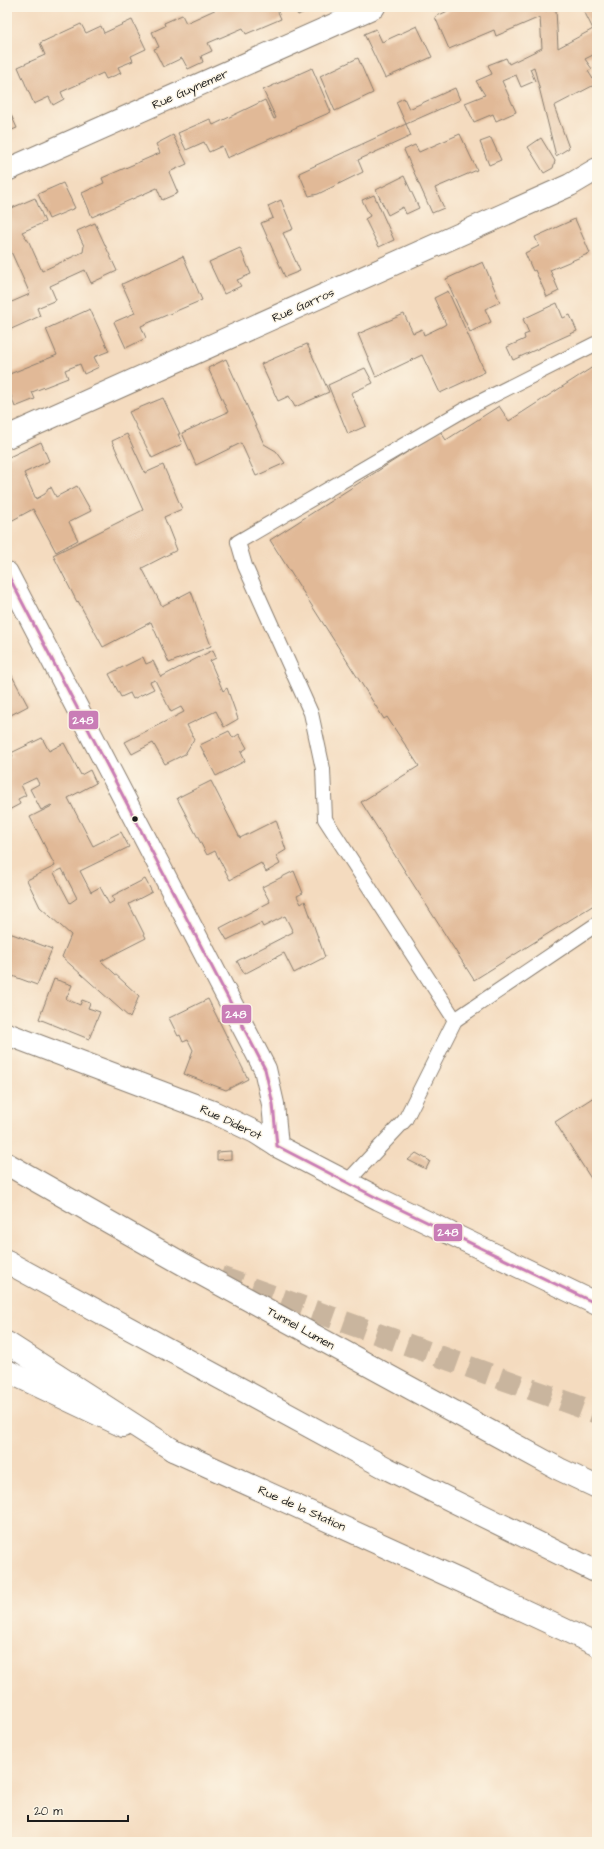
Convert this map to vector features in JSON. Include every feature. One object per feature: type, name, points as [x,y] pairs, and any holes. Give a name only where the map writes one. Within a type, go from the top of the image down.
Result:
[{"type":"main road","name":"Rue Guynemer","points":[[7,170],[374,7]]},
{"type":"main road","name":"Rue Garros","points":[[7,437],[570,185],[597,169]]},
{"type":"main road","points":[[7,573],[265,1069],[273,1104],[277,1146]]},
{"type":"main road","name":"Rue Diderot","points":[[7,1034],[212,1112],[255,1132],[277,1146],[347,1182],[597,1304]]},
{"type":"main road","name":"Tunnel Lumen","points":[[7,1164],[183,1264],[560,1469],[597,1487]]},
{"type":"main road","points":[[7,1262],[388,1469],[597,1572]]},
{"type":"main road","points":[[7,1343],[173,1450]]},
{"type":"main road","name":"Rue de la Station","points":[[7,1371],[173,1450],[461,1580],[597,1645]]},
{"type":"lane","points":[[455,1020],[325,819],[323,770],[311,713],[245,566],[238,542],[462,411],[595,344],[597,345]]},
{"type":"lane","points":[[347,1182],[405,1120],[455,1020],[597,924]]},
{"type":"building","points":[[221,7],[276,7],[281,19],[246,34],[243,28],[208,43],[212,51],[201,56],[203,62],[188,69],[182,58],[163,67],[154,49],[159,47],[152,32],[165,26],[164,23],[182,15],[186,23]]},
{"type":"building","points":[[294,7],[315,7],[298,15]]},
{"type":"building","points":[[456,7],[540,7],[540,11],[556,10],[558,48],[593,29],[582,7],[597,7],[597,53],[585,59],[592,69],[588,71],[596,84],[554,106],[569,148],[556,156],[534,67],[530,69],[535,81],[521,87],[516,75],[502,81],[516,112],[496,121],[493,114],[474,122],[465,103],[485,95],[476,81],[492,74],[488,65],[506,58],[509,64],[542,48],[540,17],[496,36],[494,30],[449,49],[435,17]]},
{"type":"building","points":[[132,20],[146,49],[131,56],[133,61],[118,67],[121,73],[106,79],[103,73],[61,92],[64,99],[53,105],[49,97],[34,104],[18,67],[45,55],[40,43],[81,24],[86,33],[101,26],[104,33]]},
{"type":"building","points":[[417,26],[432,57],[385,78],[364,34],[376,29],[382,42]]},
{"type":"building","points":[[358,58],[373,93],[335,111],[320,76]]},
{"type":"building","points":[[312,68],[331,112],[227,158],[222,146],[209,152],[204,142],[186,150],[178,133],[210,119],[213,125],[265,100],[274,119],[276,118],[263,90]]},
{"type":"building","points":[[455,88],[460,100],[406,124],[396,102],[404,98],[409,109]]},
{"type":"building","points":[[7,106],[17,128],[7,132]]},
{"type":"building","points":[[406,124],[411,136],[358,160],[363,172],[318,194],[309,196],[299,173]]},
{"type":"building","points":[[460,134],[477,170],[435,188],[444,208],[432,213],[404,150],[415,145],[419,152]]},
{"type":"building","points":[[173,135],[187,164],[169,172],[178,193],[162,200],[157,188],[92,217],[82,193],[104,183],[102,178],[160,153],[156,144]]},
{"type":"building","points":[[491,138],[501,160],[489,165],[480,142]]},
{"type":"building","points":[[541,138],[555,161],[553,168],[544,173],[528,147]]},
{"type":"building","points":[[404,176],[419,208],[406,214],[403,207],[388,215],[376,190]]},
{"type":"building","points":[[63,183],[75,208],[49,219],[38,194]]},
{"type":"building","points":[[374,195],[394,240],[379,247],[365,219],[370,216],[362,200]]},
{"type":"building","points":[[35,198],[45,222],[22,232],[29,242],[42,271],[83,252],[84,246],[77,231],[95,223],[117,271],[91,283],[85,270],[50,286],[56,300],[37,308],[40,316],[7,331],[7,304],[30,294],[9,247],[7,248],[7,238],[9,238],[7,234],[7,210]]},
{"type":"building","points":[[281,200],[293,229],[283,233],[300,271],[285,277],[261,223],[273,218],[268,206]]},
{"type":"building","points":[[575,219],[590,253],[550,270],[559,291],[547,297],[535,270],[533,271],[525,253],[539,246],[535,237]]},
{"type":"building","points":[[240,248],[251,274],[237,280],[241,286],[224,294],[209,262]]},
{"type":"building","points":[[183,256],[202,300],[141,326],[146,338],[126,348],[114,322],[135,313],[122,284]]},
{"type":"building","points":[[483,262],[500,302],[485,309],[491,322],[470,332],[446,279]]},
{"type":"building","points":[[448,291],[485,372],[440,393],[422,355],[376,377],[358,334],[404,314],[413,333],[422,329],[424,335],[443,326],[446,324],[434,298]]},
{"type":"building","points":[[557,303],[563,318],[570,315],[577,331],[513,360],[507,347],[525,339],[524,335],[529,333],[523,319]]},
{"type":"building","points":[[90,309],[109,351],[94,357],[99,367],[84,374],[80,364],[65,370],[68,378],[32,392],[35,399],[15,407],[7,385],[7,375],[57,355],[46,329]]},
{"type":"building","points":[[307,344],[329,392],[295,407],[289,396],[278,401],[261,364]]},
{"type":"building","points":[[226,359],[264,444],[276,451],[285,463],[256,476],[241,443],[196,465],[182,433],[228,412],[208,368]]},
{"type":"building","points":[[596,365],[597,903],[474,980],[361,802],[419,766],[387,717],[384,719],[270,540],[440,431],[446,440],[499,406],[509,421]]},
{"type":"building","points":[[365,368],[373,383],[351,393],[366,426],[348,434],[328,385]]},
{"type":"building","points":[[163,398],[180,434],[178,434],[182,444],[152,458],[129,412]]},
{"type":"building","points":[[127,434],[145,473],[163,465],[182,509],[164,517],[177,550],[142,568],[162,606],[191,591],[211,646],[169,663],[151,622],[103,647],[78,601],[77,602],[53,555],[143,510],[112,441]]},
{"type":"building","points":[[41,442],[49,461],[24,473],[36,499],[45,494],[48,488],[51,487],[56,497],[77,486],[91,511],[69,522],[78,540],[56,552],[33,509],[11,521],[7,513],[7,458]]},
{"type":"building","points":[[213,650],[216,658],[210,661],[223,691],[227,688],[238,719],[224,727],[216,711],[187,725],[194,739],[185,754],[165,764],[153,743],[132,754],[125,742],[184,712],[181,707],[171,712],[155,680],[150,682],[154,689],[133,699],[130,693],[121,697],[109,674],[143,657],[146,664],[153,661],[161,677]]},
{"type":"building","points":[[10,672],[28,706],[7,717],[7,673]]},
{"type":"building","points":[[229,731],[233,738],[239,734],[247,748],[241,752],[245,761],[216,776],[200,745]]},
{"type":"building","points":[[42,738],[49,751],[64,743],[81,775],[90,770],[96,783],[68,798],[93,846],[121,832],[129,847],[80,871],[91,892],[100,887],[109,904],[114,901],[112,896],[145,879],[152,892],[129,904],[146,938],[101,961],[139,996],[130,1018],[62,957],[71,935],[40,907],[27,880],[55,866],[30,817],[52,806],[51,805],[41,810],[30,789],[39,784],[36,778],[21,785],[26,795],[18,799],[20,804],[7,811],[7,759],[13,756],[11,753]],"holes":[[[62,869],[77,898],[70,903],[54,873]]]},
{"type":"building","points":[[211,781],[240,838],[276,820],[286,850],[276,856],[280,864],[266,872],[261,863],[230,880],[215,851],[207,855],[177,798]]},
{"type":"building","points":[[294,871],[303,893],[297,896],[301,904],[305,901],[325,957],[294,973],[284,953],[244,974],[237,961],[293,932],[285,916],[263,927],[261,923],[227,940],[220,928],[270,902],[262,887]]},
{"type":"building","points":[[7,932],[52,949],[37,985],[7,974]]},
{"type":"building","points":[[54,979],[72,985],[66,999],[80,1005],[82,1000],[90,1003],[88,1008],[100,1012],[89,1039],[39,1019]]},
{"type":"building","points":[[208,999],[248,1079],[226,1090],[184,1074],[193,1050],[188,1040],[183,1042],[180,1035],[178,1036],[169,1018]]},
{"type":"building","points":[[597,1095],[597,1188],[555,1122]]},
{"type":"building","points":[[231,1151],[231,1159],[217,1160],[217,1152]]},
{"type":"building","points":[[416,1153],[430,1161],[426,1169],[408,1160]]},
{"type":"tunnel","points":[[220,1277],[597,1413]]},
{"type":"transit line","name":"248","points":[[7,573],[265,1069],[273,1104],[277,1146],[379,1199],[597,1304]]}]
